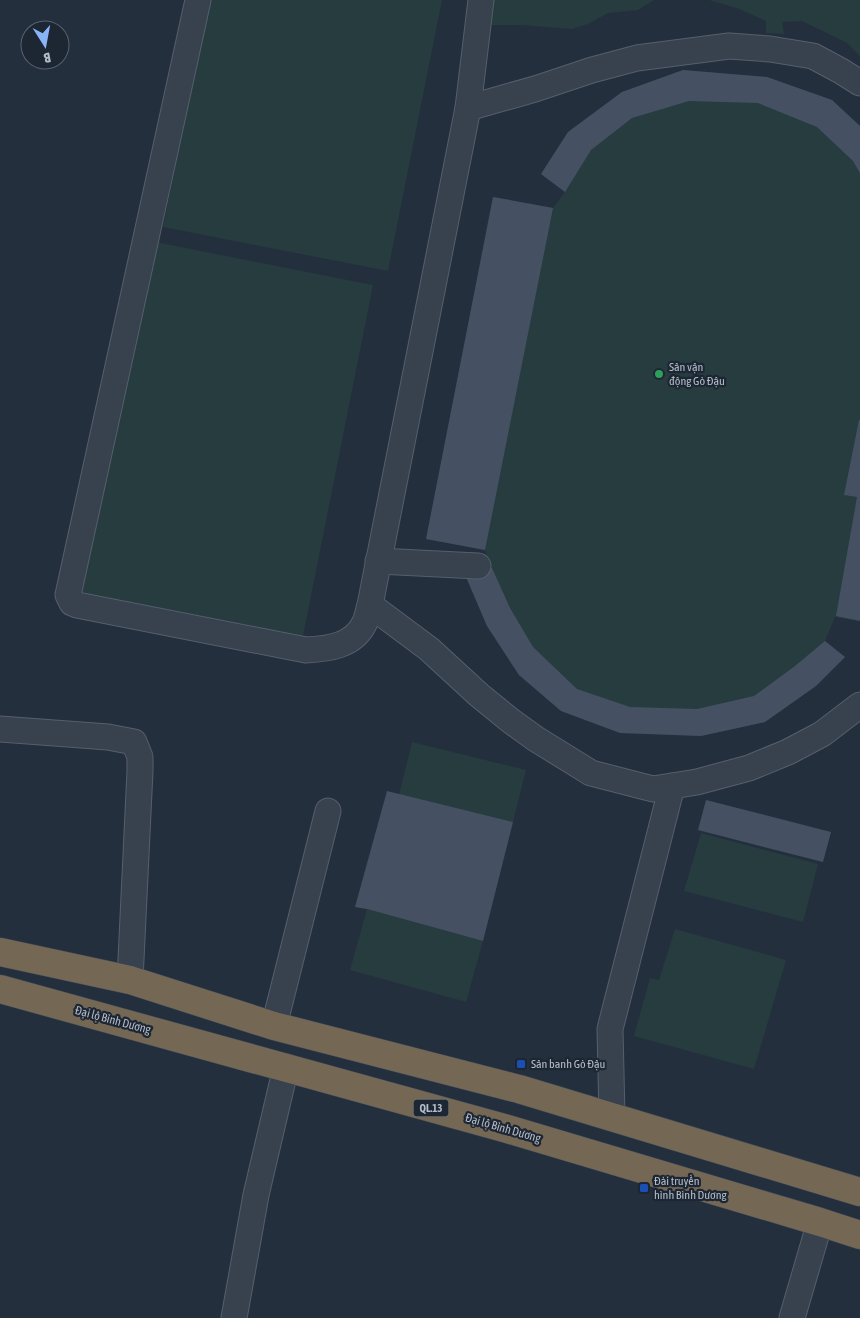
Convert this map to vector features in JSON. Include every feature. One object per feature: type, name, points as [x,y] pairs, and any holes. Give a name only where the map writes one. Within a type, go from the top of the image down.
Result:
[{"type":"highway","points":[[0,952],[130,980],[274,1026],[519,1089],[860,1192]]},
{"type":"highway","name":"Đại lộ Bình Dương","points":[[0,989],[504,1128],[860,1235]]},
{"type":"lane","points":[[198,0],[68,595],[69,600],[77,605],[306,650],[323,649],[347,642],[357,634],[364,624],[370,605],[468,108],[481,0]]},
{"type":"lane","points":[[468,108],[637,58],[729,46],[770,49],[813,56],[841,70],[860,83]]},
{"type":"lane","points":[[378,561],[478,566]]},
{"type":"lane","points":[[370,605],[429,649],[479,695],[536,739],[591,773],[653,789],[697,782],[749,768],[788,752],[822,734],[860,705]]},
{"type":"lane","points":[[0,729],[108,737],[134,742],[140,757],[140,771],[130,980]]},
{"type":"lane","points":[[612,1117],[610,1029],[672,786]]},
{"type":"lane","points":[[274,1026],[328,811]]},
{"type":"lane","points":[[234,1318],[256,1195],[286,1067]]},
{"type":"lane","points":[[792,1318],[820,1222]]},
{"type":"green space","points":[[209,0],[442,0],[388,271],[163,227]]},
{"type":"green space","points":[[492,0],[654,0],[638,10],[608,13],[588,24],[572,29],[491,25]]},
{"type":"green space","points":[[709,0],[860,0],[860,56],[847,43],[802,21],[782,22],[784,34],[766,33],[766,21],[737,8]]},
{"type":"green space","name":"Sân vận động Gò Đậu","points":[[683,70],[767,77],[832,100],[860,126],[860,621],[835,617],[825,641],[845,657],[816,686],[765,722],[701,736],[620,733],[561,711],[519,675],[487,626],[466,577],[492,568],[485,550],[426,539],[493,197],[553,208],[565,192],[541,174],[568,132],[622,92]]},
{"type":"green space","points":[[150,241],[373,285],[303,636],[79,592]]},
{"type":"green space","points":[[412,742],[526,770],[513,822],[399,795]]},
{"type":"green space","points":[[701,833],[818,864],[803,922],[684,891]]},
{"type":"green space","points":[[367,909],[483,941],[466,1002],[350,970]]},
{"type":"green space","points":[[675,929],[786,960],[754,1069],[634,1036],[650,978],[659,980]]},
{"type":"building","points":[[683,70],[767,77],[832,100],[860,126],[860,173],[853,161],[817,127],[758,103],[689,101],[632,118],[591,150],[565,192],[541,174],[568,132],[622,92]]},
{"type":"building","points":[[493,197],[553,208],[485,550],[426,539]]},
{"type":"building","points":[[859,420],[860,621],[836,616],[857,497],[844,495]]},
{"type":"building","points":[[492,568],[510,608],[533,647],[577,689],[630,707],[697,709],[754,696],[825,641],[845,657],[816,686],[765,722],[701,736],[620,733],[561,711],[519,675],[487,626],[466,577]]},
{"type":"building","points":[[387,791],[513,822],[483,941],[355,907]]},
{"type":"building","points":[[706,800],[831,832],[823,862],[698,830]]},
{"type":"place","name":"Sân vận động Gò Đậu","points":[[659,374]]},
{"type":"place","name":"Sân banh Gò Đậu","points":[[521,1064]]},
{"type":"place","name":"Đài truyền hình Bình Dương","points":[[644,1188]]}]
